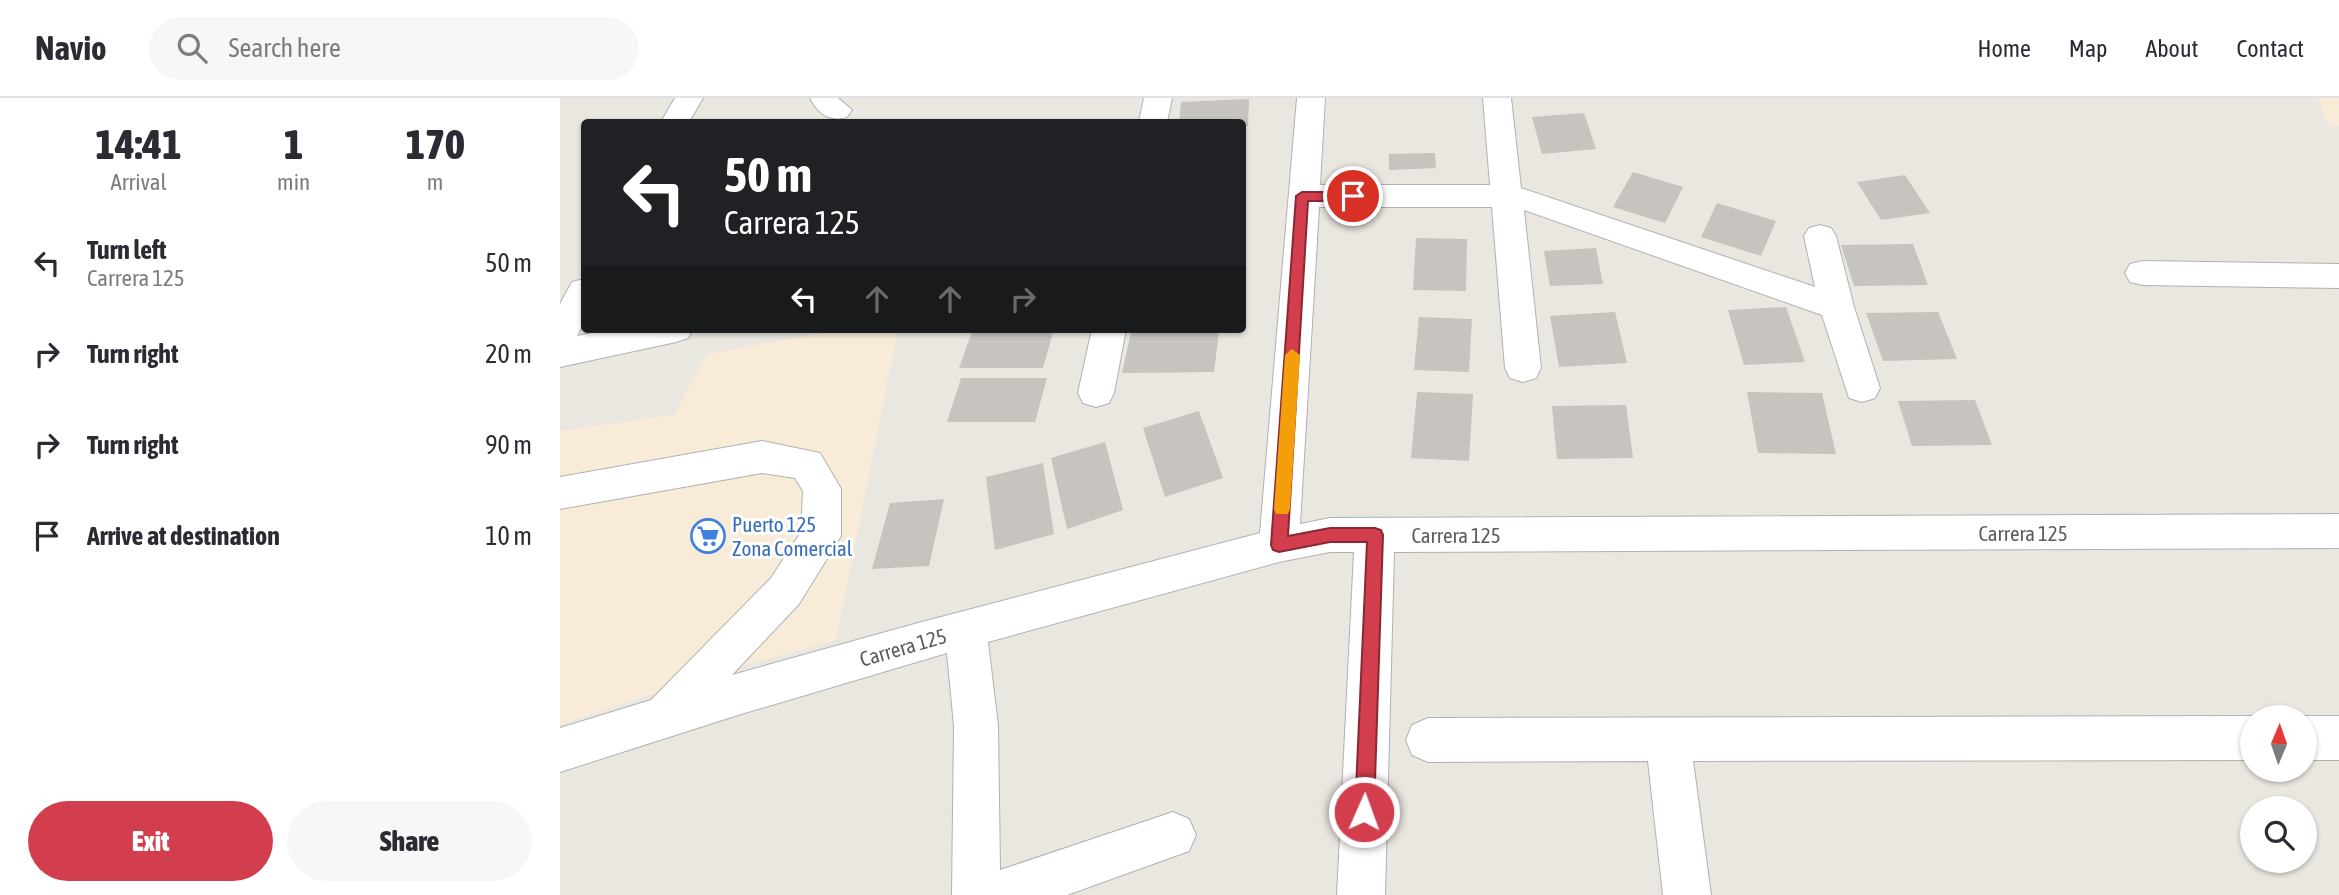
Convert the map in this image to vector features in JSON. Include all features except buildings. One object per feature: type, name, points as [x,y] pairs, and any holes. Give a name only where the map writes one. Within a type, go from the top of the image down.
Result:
[{"type":"street","points":[[678,119],[689,98]]},
{"type":"street","points":[[1154,119],[1158,98]]},
{"type":"street","points":[[1279,545],[1311,98]]},
{"type":"street","points":[[1497,98],[1523,368]]},
{"type":"street","points":[[1302,196],[1508,196],[1529,200],[1837,307]]},
{"type":"street","points":[[1820,236],[1837,307],[1862,388]]},
{"type":"street","points":[[2142,273],[2339,276]]},
{"type":"street","points":[[560,337],[581,297]]},
{"type":"street","points":[[560,352],[656,333]]},
{"type":"street","points":[[1096,393],[1108,333]]},
{"type":"street","points":[[560,493],[762,457],[807,464],[822,489],[821,536],[785,591],[664,716]]},
{"type":"street","name":"Carrera 125","points":[[560,750],[664,716],[966,629],[1279,545],[1330,535],[2339,531]]},
{"type":"street","points":[[1361,895],[1375,535]]},
{"type":"street","points":[[966,629],[976,726],[976,895]]},
{"type":"street","points":[[1428,740],[2240,738]]},
{"type":"street","points":[[2317,738],[2339,738]]},
{"type":"street","points":[[1668,740],[1688,895]]},
{"type":"street","points":[[998,895],[1173,835]]},
{"type":"shaded area","points":[[2318,98],[2339,98],[2339,126],[2328,125]]},
{"type":"shaded area","name":"Puerto 125 Zona Comercial","points":[[824,333],[897,333],[836,640],[701,678],[560,725],[560,431],[674,415],[707,354]]},
{"type":"slow traffic","points":[[1282,509],[1292,355]]},
{"type":"place","name":"Puerto 125 Zona Comercial","points":[[708,536]]},
{"type":"route","points":[[1353,196],[1302,196],[1279,545],[1330,535],[1375,535],[1364,812]]}]
